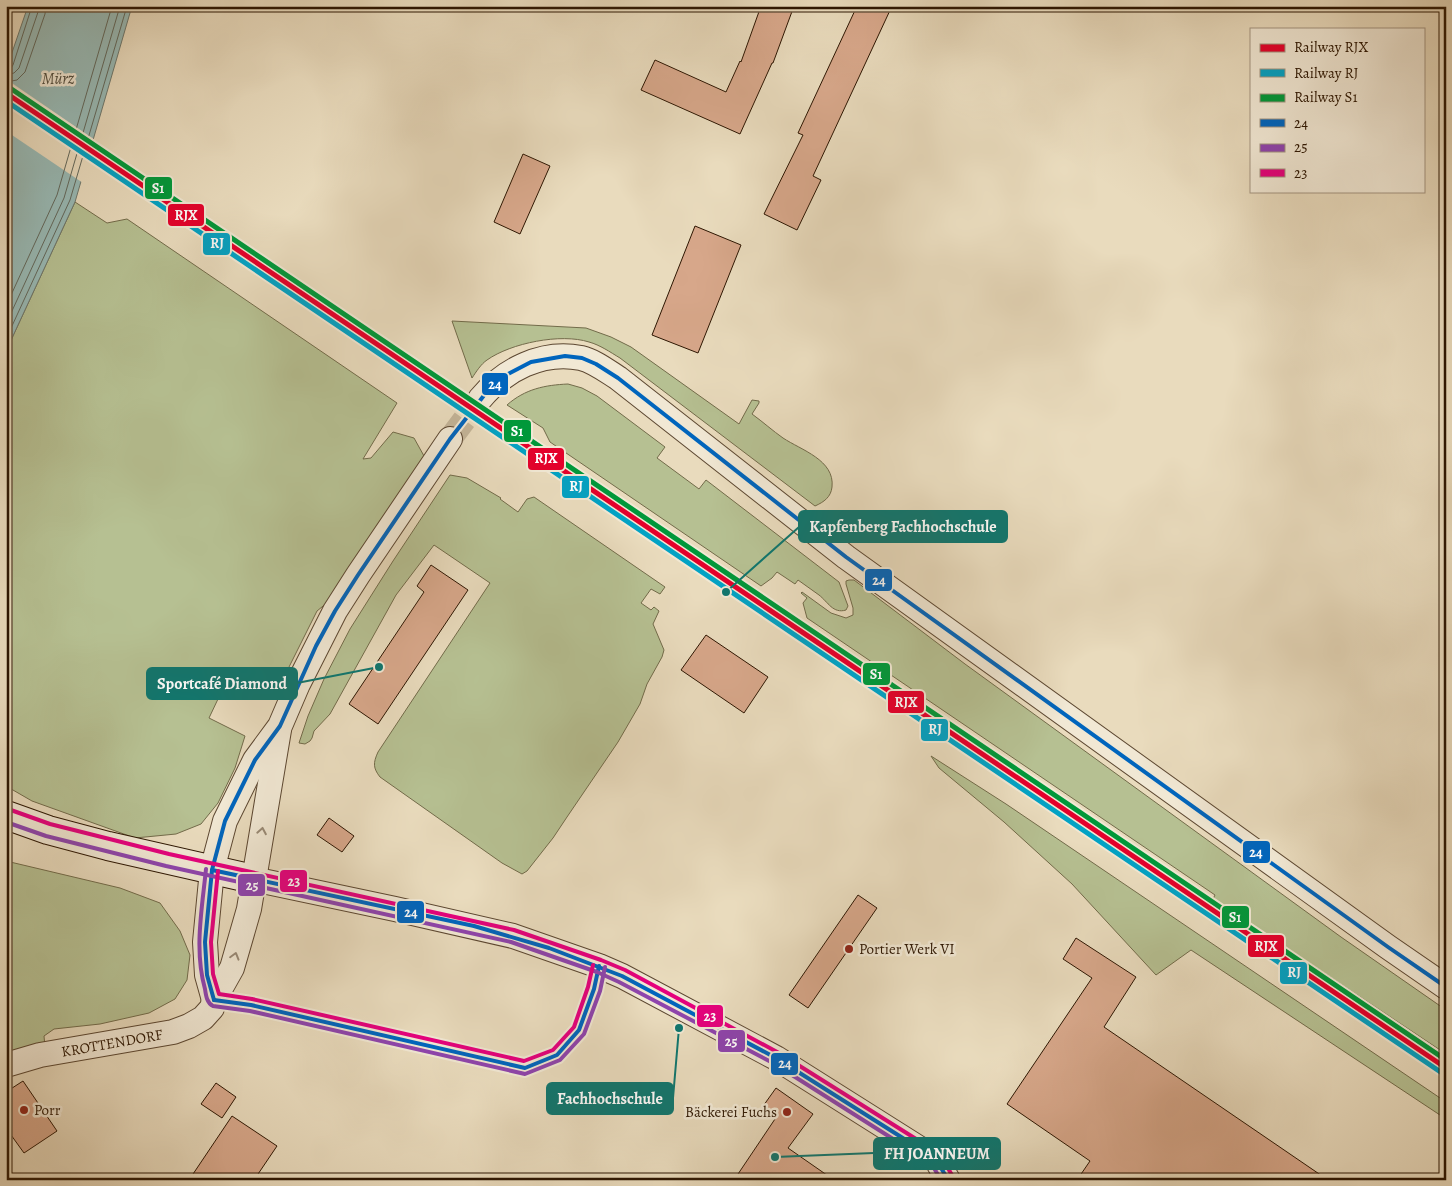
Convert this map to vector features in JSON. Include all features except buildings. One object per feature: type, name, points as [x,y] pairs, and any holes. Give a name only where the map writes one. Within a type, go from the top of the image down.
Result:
[{"type":"main road","points":[[6,815],[65,834],[254,879]]},
{"type":"street","points":[[480,399],[504,376],[531,362],[565,356],[582,358],[596,364],[618,378],[846,557],[1380,942],[1446,987]]},
{"type":"street","name":"KROTTENDORF","points":[[213,1004],[207,975],[205,942],[212,870],[225,822],[255,760],[280,726],[301,676],[335,611],[450,439]]},
{"type":"street","name":"KROTTENDORF","points":[[6,1065],[40,1055],[173,1032],[189,1026],[202,1018],[213,1004],[232,968],[249,909],[280,726]]},
{"type":"street","points":[[254,879],[412,912],[513,936],[599,966],[622,976],[776,1058],[936,1159],[948,1180]]},
{"type":"green space","points":[[75,202],[107,223],[127,219],[397,403],[363,459],[371,458],[393,432],[414,438],[424,456],[339,593],[317,611],[286,673],[274,690],[262,695],[227,680],[209,718],[245,736],[235,768],[218,803],[201,824],[176,834],[135,838],[32,801],[6,786],[6,351]]},
{"type":"green space","points":[[452,321],[586,328],[631,347],[739,424],[752,400],[759,401],[752,414],[783,438],[823,463],[831,478],[832,487],[830,494],[824,501],[815,506],[620,358],[593,343],[578,339],[551,339],[522,344],[487,360],[472,378]]},
{"type":"green space","points":[[568,384],[582,388],[597,396],[665,447],[657,458],[699,489],[706,480],[839,582],[848,606],[846,610],[834,609],[798,580],[795,584],[777,572],[761,586],[550,442],[543,428],[507,405],[521,395],[536,389],[551,385]]},
{"type":"green space","points":[[450,475],[467,478],[501,498],[518,512],[527,499],[534,497],[665,587],[660,594],[651,589],[641,603],[651,610],[654,607],[659,611],[653,624],[664,650],[647,684],[640,704],[618,742],[553,838],[527,871],[522,874],[502,863],[380,777],[375,768],[378,752],[490,583],[434,545],[396,595],[330,714],[314,731],[310,741],[305,744],[299,743],[324,679],[350,629]]},
{"type":"green space","points":[[854,580],[965,664],[1341,937],[1446,1010],[1446,1054],[1213,899],[1215,895],[807,618],[803,603],[807,598],[802,592],[831,613],[846,618],[853,615],[853,608],[846,584],[846,581]]},
{"type":"green space","points":[[931,756],[1006,804],[1446,1102],[1446,1119],[1191,950],[1156,975],[1072,884],[1004,822],[939,768]]},
{"type":"green space","points":[[6,861],[120,888],[160,903],[180,931],[190,955],[187,980],[175,999],[149,1013],[100,1024],[54,1029],[44,1036],[45,1047],[6,1055]]},
{"type":"water","name":"Mürz","points":[[28,6],[132,6],[75,202],[6,351],[6,70]]},
{"type":"pier","points":[[6,79],[95,140],[83,183],[6,131]]},
{"type":"tunnel","points":[[450,439],[480,399]]},
{"type":"rail line","name":"S1","points":[[10,88],[1446,1060]]},
{"type":"rail line","name":"RJX","points":[[6,93],[1446,1068]]},
{"type":"rail line","name":"RJ","points":[[6,101],[1442,1073]]},
{"type":"transit line","name":"24","points":[[214,1000],[207,975],[205,942],[212,870],[225,821],[255,760],[280,726],[316,646],[335,611],[450,439],[489,389],[504,376],[531,362],[565,356],[582,358],[596,364],[618,378],[846,557],[1446,987]]},
{"type":"transit line","name":"23","points":[[8,809],[50,824],[169,854],[514,930],[601,960],[625,970],[779,1053],[940,1154],[953,1177]]},
{"type":"transit line","name":"25","points":[[6,822],[46,836],[166,866],[511,942],[597,972],[773,1063],[931,1163],[941,1180]]},
{"type":"transit line","name":"25","points":[[206,869],[199,944],[206,997],[213,1006],[250,1011],[525,1074],[560,1060],[584,1034],[600,991],[605,967]]},
{"type":"transit line","name":"24","points":[[212,870],[474,926],[549,948],[622,976],[776,1058],[936,1159],[948,1180]]},
{"type":"transit line","name":"23","points":[[218,871],[211,942],[213,974],[219,994],[252,999],[524,1061],[553,1050],[574,1027],[588,987],[593,965]]},
{"type":"transit line","name":"24","points":[[214,1000],[251,1005],[525,1068],[557,1055],[579,1030],[594,989],[599,966]]},
{"type":"place","name":"Kapfenberg Fachhochschule","points":[[726,592]]},
{"type":"place","name":"Sportcafé Diamond","points":[[379,667]]},
{"type":"place","name":"Portier Werk VI","points":[[849,949]]},
{"type":"place","name":"Fachhochschule","points":[[679,1028]]},
{"type":"place","name":"Porr","points":[[24,1110]]},
{"type":"place","name":"Bäckerei Fuchs","points":[[787,1112]]},
{"type":"place","name":"FH JOANNEUM","points":[[775,1157]]}]
